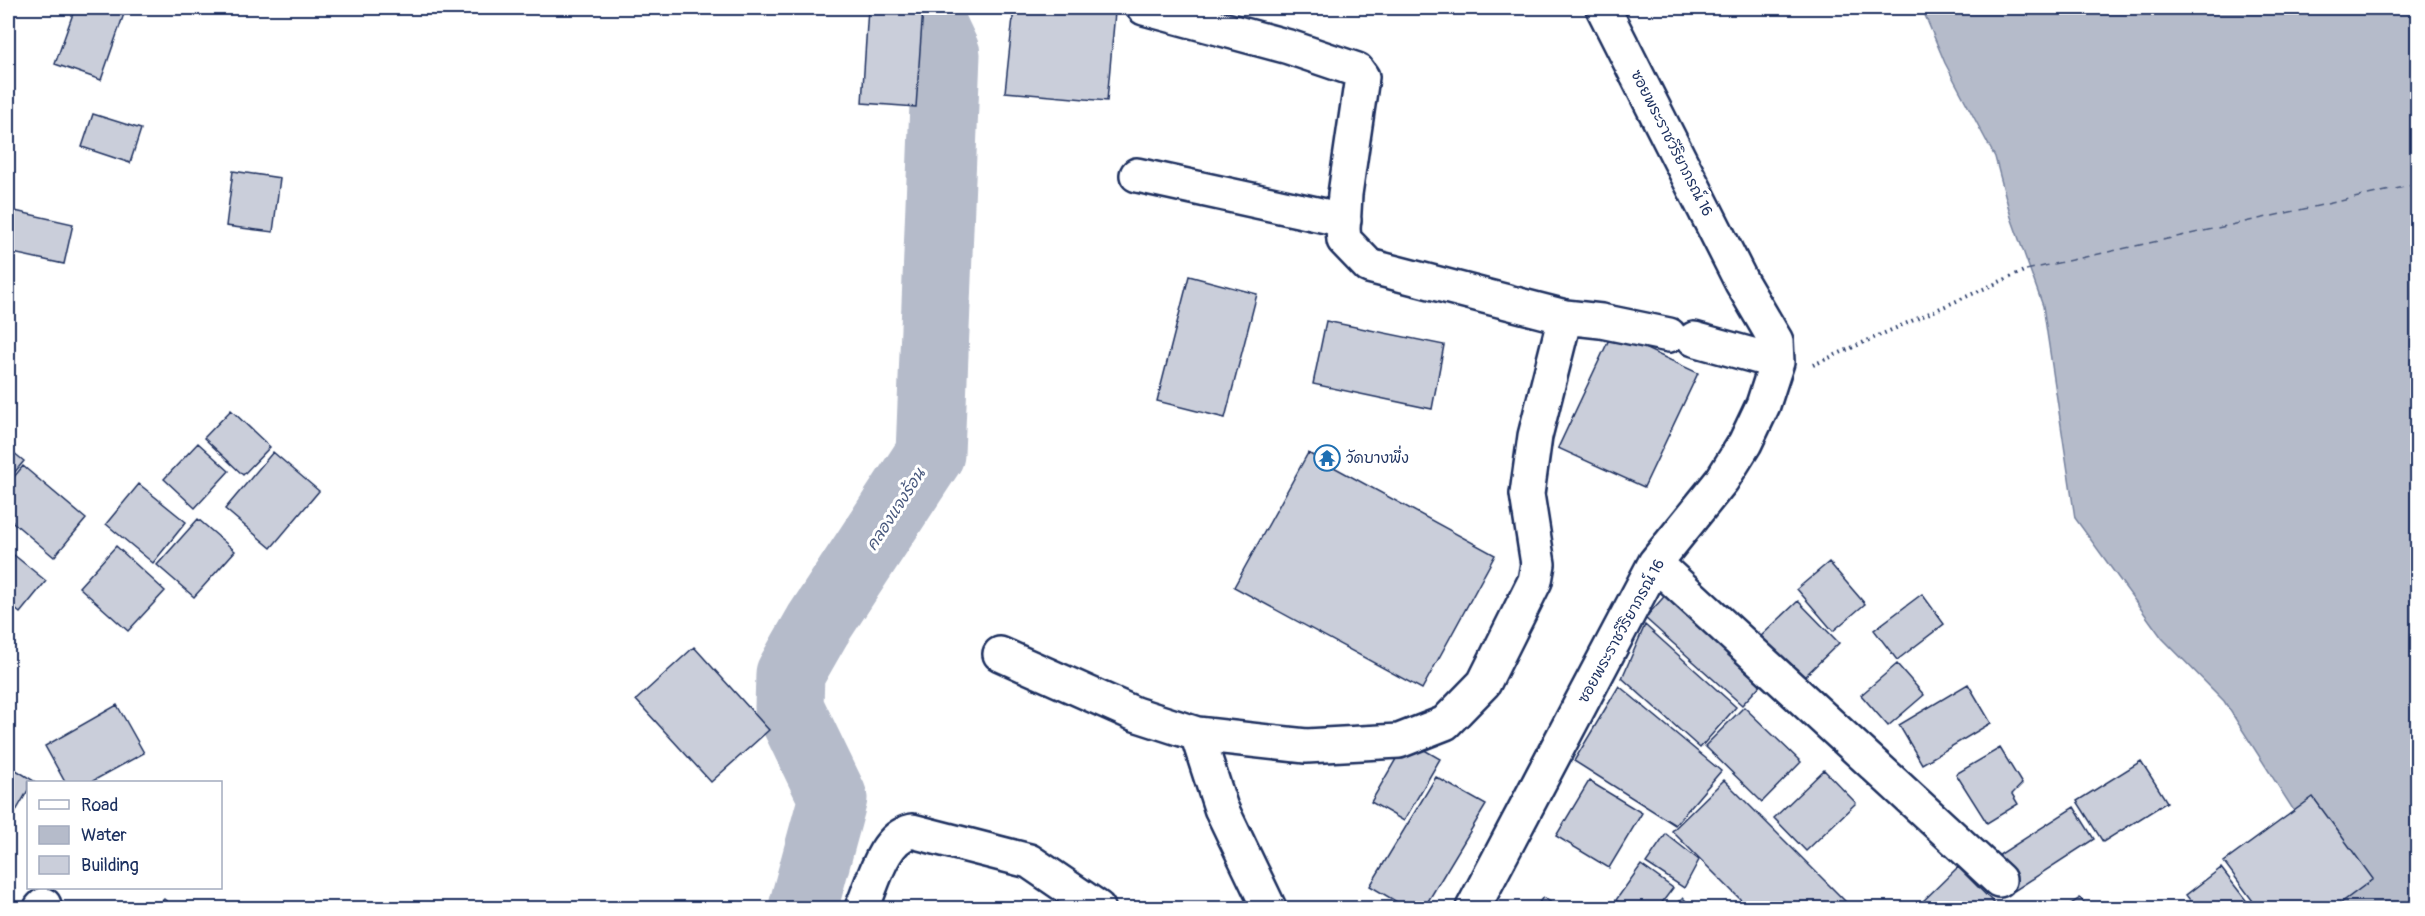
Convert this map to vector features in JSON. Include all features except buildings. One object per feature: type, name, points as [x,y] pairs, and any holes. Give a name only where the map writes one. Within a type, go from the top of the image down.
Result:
[{"type":"street","points":[[1144,8],[1289,47],[1357,70],[1362,78],[1344,220],[1344,240],[1369,266],[1565,317],[1601,321],[1681,337],[1777,362]]},
{"type":"street","name":"ซอยพระราชวีริยาภรณ์ 16","points":[[1473,909],[1655,563],[1722,480],[1745,443],[1763,405],[1777,362],[1776,341],[1742,283],[1603,8]]},
{"type":"street","points":[[1137,175],[1344,220]]},
{"type":"street","points":[[1000,654],[1135,714],[1197,735],[1306,746],[1399,741],[1445,723],[1485,683],[1535,581],[1538,564],[1527,494],[1535,436],[1565,317]]},
{"type":"street","points":[[1655,563],[1999,880]]},
{"type":"street","points":[[1197,735],[1221,808],[1269,909]]},
{"type":"street","points":[[862,909],[887,850],[904,833],[912,831],[1029,861],[1098,909]]},
{"type":"path","points":[[1810,366],[2026,270]]},
{"type":"water","points":[[1922,8],[2417,8],[2417,908],[2330,908],[2307,872],[2298,817],[2224,701],[2162,638],[2075,518],[2043,306],[2011,217],[1995,157],[1945,63]]},
{"type":"waterway","name":"คลองแจงร้อน","points":[[803,908],[833,798],[789,707],[790,674],[818,625],[930,454],[946,54],[924,8]]},
{"type":"ferry route","points":[[2026,270],[2418,184]]},
{"type":"place","name":"วัดบางพึ่ง","points":[[1327,458]]}]
